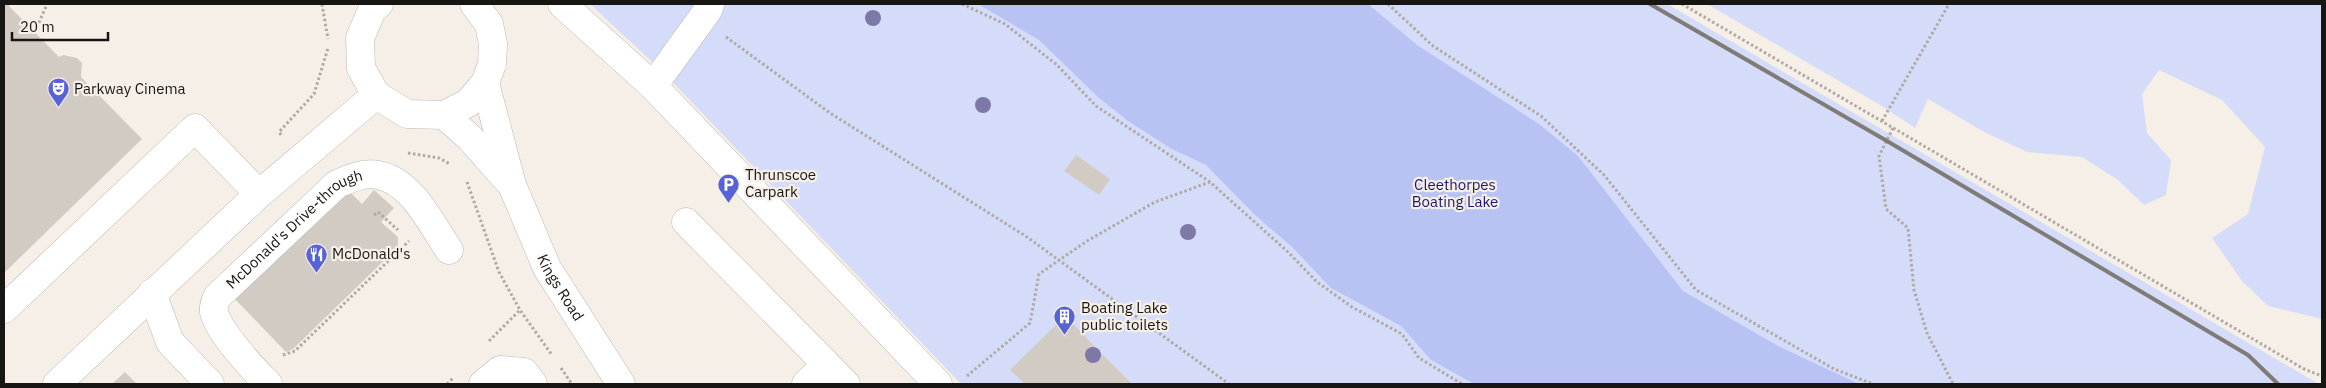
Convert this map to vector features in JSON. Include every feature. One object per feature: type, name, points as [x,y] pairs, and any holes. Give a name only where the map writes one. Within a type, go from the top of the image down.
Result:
[{"type":"street","points":[[373,6],[360,38],[361,68],[376,95],[407,114],[444,115],[468,103],[485,83],[492,64],[493,44],[489,24],[474,4]]},
{"type":"street","points":[[562,4],[653,86],[938,384]]},
{"type":"street","points":[[653,86],[709,7]]},
{"type":"street","name":"Kings Road","points":[[485,83],[512,185],[546,268],[620,384]]},
{"type":"street","points":[[57,384],[259,194],[376,95]]},
{"type":"street","name":"Kings Road","points":[[444,115],[470,137],[512,185]]},
{"type":"street","points":[[4,309],[195,128],[259,194]]},
{"type":"street","name":"McDonald's Drive-through","points":[[268,384],[253,370],[219,324],[214,312],[214,304],[217,297],[337,184],[356,176],[377,174],[396,182],[409,192],[449,250]]},
{"type":"street","points":[[686,222],[846,384]]},
{"type":"street","points":[[152,293],[170,342],[210,384]]},
{"type":"street","points":[[806,384],[826,365]]},
{"type":"street","points":[[484,384],[500,370],[524,372],[533,384]]},
{"type":"path","points":[[35,32],[47,4]]},
{"type":"path","points":[[962,4],[1005,24],[1057,65],[1096,106],[1210,182],[1288,252],[1317,282],[1352,307],[1402,334],[1418,358],[1462,384]]},
{"type":"path","points":[[1388,4],[1433,46],[1541,116],[1604,176],[1696,290],[1834,368],[1873,384]]},
{"type":"path","points":[[1682,4],[2304,369],[2322,376]]},
{"type":"path","points":[[1882,121],[1949,4]]},
{"type":"path","points":[[709,7],[728,41],[830,113],[1027,237],[1229,384]]},
{"type":"path","points":[[1893,128],[1880,156],[1886,209],[1908,228],[1914,290],[1927,333],[1953,384]]},
{"type":"path","points":[[964,378],[1030,323],[1039,274],[1087,240],[1154,202],[1210,182]]},
{"type":"path","points":[[276,356],[294,351],[409,241],[378,212],[374,215]]},
{"type":"green space","name":"Cleethorpes Boating Lake","points":[[590,4],[1667,4],[2319,384],[961,384],[663,72]]},
{"type":"green space","points":[[1707,4],[2322,4],[2322,319],[2268,306],[2242,281],[2212,238],[2248,214],[2265,147],[2222,100],[2159,70],[2142,94],[2147,133],[2171,160],[2166,195],[2144,205],[2118,180],[2082,157],[2027,152],[1984,132],[1928,99],[1915,128],[1882,106]]},
{"type":"shaded area","points":[[978,4],[1368,4],[1417,45],[1539,124],[1578,156],[1683,291],[1778,346],[1859,384],[1474,384],[1431,360],[1401,326],[1331,288],[1292,247],[1254,214],[1206,165],[1170,148],[1128,121],[1099,98],[1039,40]]},
{"type":"building","name":"Parkway Cinema","points":[[4,4],[10,4],[9,6],[59,57],[63,55],[77,58],[82,63],[81,77],[142,139],[4,273]]},
{"type":"building","points":[[1076,155],[1110,179],[1099,195],[1064,171]]},
{"type":"building","name":"McDonald's","points":[[348,190],[362,204],[374,190],[394,208],[381,222],[398,237],[398,247],[293,349],[286,352],[234,298]]},
{"type":"building","name":"Boating Lake public toilets","points":[[1065,316],[1132,384],[1025,384],[1010,370]]},
{"type":"building","points":[[125,372],[137,384],[112,384]]},
{"type":"railway","points":[[1650,4],[1887,141],[2248,355],[2278,384]]},
{"type":"place","name":"Parkway Cinema","points":[[58,108]]},
{"type":"place","name":"Thrunscoe Carpark","points":[[729,203]]},
{"type":"place","name":"McDonald's","points":[[316,273]]},
{"type":"place","name":"Boating Lake public toilets","points":[[1065,336]]}]
